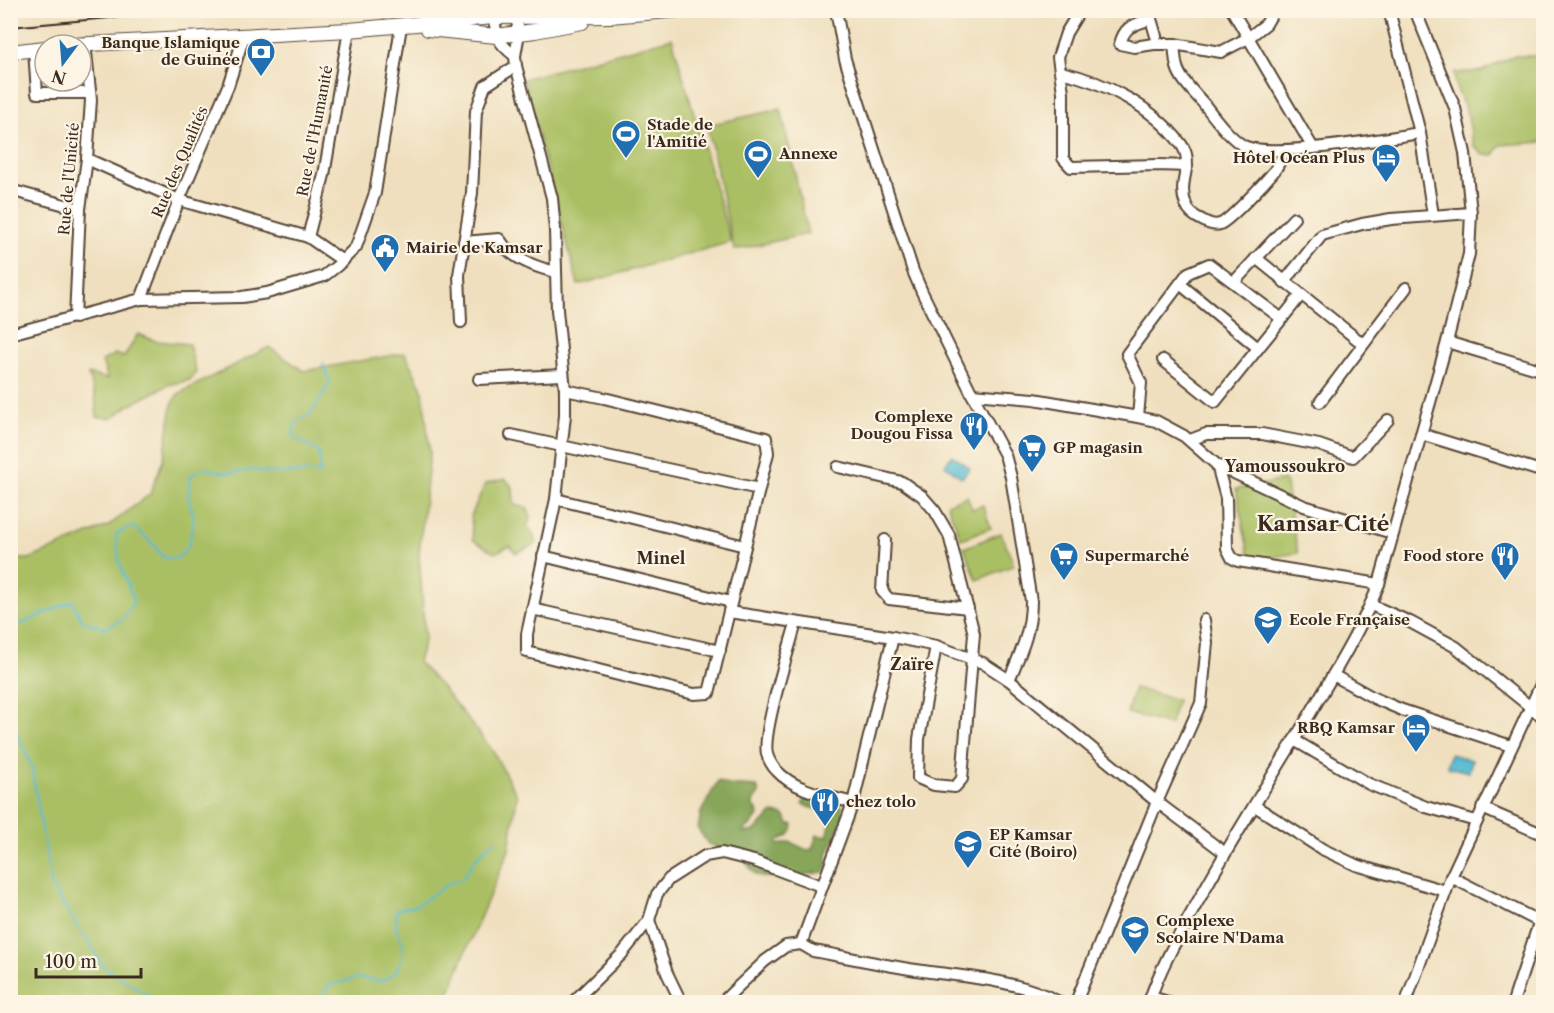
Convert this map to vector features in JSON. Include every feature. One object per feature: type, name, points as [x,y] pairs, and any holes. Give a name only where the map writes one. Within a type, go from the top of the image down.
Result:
[{"type":"main road","points":[[93,43],[349,30],[494,16],[610,16],[680,10]]},
{"type":"main road","points":[[401,26],[496,36],[610,16]]},
{"type":"main road","points":[[10,52],[33,50]]},
{"type":"street","points":[[836,10],[845,59],[913,271],[972,394],[1005,455],[1011,477],[1031,619],[1027,638],[1010,680]]},
{"type":"street","points":[[1080,10],[1066,33],[1058,57],[1064,92],[1063,158],[1069,166],[1187,166]]},
{"type":"street","points":[[1232,10],[1313,148]]},
{"type":"street","points":[[1156,36],[1151,19],[1128,28],[1123,33],[1120,44],[1134,47],[1174,44],[1221,52],[1248,38],[1266,24],[1274,10]]},
{"type":"street","points":[[1389,10],[1420,133],[1433,215]]},
{"type":"street","points":[[1168,1002],[1150,1000],[1180,932],[1333,675],[1371,605],[1448,342],[1469,255],[1471,213],[1465,153],[1455,108],[1415,10]]},
{"type":"street","points":[[494,16],[496,36],[516,61]]},
{"type":"street","points":[[516,16],[519,33],[516,61],[552,198],[557,310],[565,390],[565,415],[556,499],[527,634],[527,652],[694,694],[710,693],[768,453],[766,438],[565,390]]},
{"type":"street","points":[[10,334],[141,299],[242,297],[324,276],[356,247],[375,193],[401,26]]},
{"type":"street","name":"Rue de l'Humanité","points":[[308,237],[324,175],[349,30]]},
{"type":"street","name":"Rue des Qualités","points":[[141,299],[179,200],[228,86],[244,36]]},
{"type":"street","points":[[1174,44],[1177,68],[1184,80],[1213,117],[1243,146],[1286,150],[1420,133]]},
{"type":"street","points":[[461,322],[459,275],[472,193],[476,111],[485,86],[516,61]]},
{"type":"street","points":[[1061,72],[1081,76],[1145,109],[1181,144],[1186,153],[1187,166],[1182,185],[1187,207],[1198,218],[1217,225],[1229,218],[1275,169],[1286,150]]},
{"type":"street","name":"Rue de l'Unicité","points":[[75,318],[80,209],[87,159],[90,93]]},
{"type":"street","points":[[87,159],[179,200],[308,237],[343,261]]},
{"type":"street","points":[[10,190],[80,209]]},
{"type":"street","points":[[1284,282],[1322,235],[1362,224],[1433,215],[1471,213]]},
{"type":"street","points":[[1234,282],[1294,218]]},
{"type":"street","points":[[464,242],[499,239],[505,249],[521,260],[556,272]]},
{"type":"street","points":[[1256,258],[1363,344]]},
{"type":"street","points":[[1138,417],[1141,383],[1127,354],[1188,273],[1209,264],[1282,319]]},
{"type":"street","points":[[1180,284],[1258,348]]},
{"type":"street","points":[[1320,402],[1406,288]]},
{"type":"street","points":[[1163,360],[1215,402],[1301,295]]},
{"type":"street","points":[[1448,342],[1544,371]]},
{"type":"street","points":[[479,379],[563,375]]},
{"type":"street","points":[[972,394],[1034,399],[1156,421],[1190,440],[1217,465],[1304,506],[1392,533]]},
{"type":"street","points":[[1190,440],[1206,434],[1262,434],[1319,445],[1353,457],[1388,420]]},
{"type":"street","points":[[1421,434],[1544,472]]},
{"type":"street","points":[[511,435],[759,489]]},
{"type":"street","points":[[1217,465],[1226,498],[1227,548],[1228,555],[1232,558],[1238,561],[1379,584]]},
{"type":"street","points":[[838,467],[902,482],[922,496],[935,511],[949,536],[974,634],[962,779],[955,787],[934,785],[918,777],[919,739],[936,646]]},
{"type":"street","points":[[556,499],[745,546]]},
{"type":"street","points":[[885,540],[882,591],[889,599],[968,608]]},
{"type":"street","points":[[543,556],[796,623],[893,637],[936,646],[973,659],[1010,680],[1157,802],[1225,853]]},
{"type":"street","points":[[1371,605],[1410,622],[1456,647],[1544,718]]},
{"type":"street","points":[[532,609],[720,651]]},
{"type":"street","points":[[1076,1002],[1157,802],[1201,703],[1207,643],[1204,620]]},
{"type":"street","points":[[796,623],[768,730],[767,755],[776,770],[789,780],[808,790],[853,803]]},
{"type":"street","points":[[801,944],[853,803],[893,637]]},
{"type":"street","points":[[1333,675],[1374,698],[1402,710],[1511,746]]},
{"type":"street","points":[[1407,1002],[1451,877],[1544,678]]},
{"type":"street","points":[[1294,740],[1369,784],[1426,807],[1476,821]]},
{"type":"street","points":[[1255,806],[1322,849],[1356,865],[1446,891]]},
{"type":"street","points":[[1482,808],[1544,835]]},
{"type":"street","points":[[573,1002],[622,954],[649,920],[657,894],[669,879],[705,856],[722,853],[821,886]]},
{"type":"street","points":[[1451,877],[1541,924],[1513,1002]]},
{"type":"street","points":[[649,920],[667,973],[681,1002]]},
{"type":"street","points":[[722,1002],[765,961],[786,946],[801,944],[813,951],[914,970],[1012,984],[1059,1002]]},
{"type":"green space","name":"Stade de l'Amitié","points":[[672,38],[731,242],[578,285],[523,79]]},
{"type":"green space","points":[[1514,56],[1543,56],[1543,142],[1500,145],[1494,155],[1483,155],[1473,145],[1468,116],[1456,87],[1454,73],[1482,71]]},
{"type":"green space","name":"Annexe","points":[[781,109],[808,234],[734,250],[707,125]]},
{"type":"green space","points":[[138,334],[156,341],[189,344],[196,372],[190,380],[168,385],[128,406],[112,418],[97,417],[95,396],[88,374],[108,379],[102,361],[115,354],[124,357]]},
{"type":"green space","points":[[269,347],[304,371],[405,353],[423,391],[430,453],[419,554],[425,638],[418,662],[441,686],[493,751],[517,796],[509,850],[446,1002],[11,1002],[11,559],[29,559],[108,526],[150,494],[164,457],[172,404],[178,394]]},
{"type":"green space","points":[[505,479],[513,487],[514,505],[527,508],[531,517],[527,527],[533,533],[536,544],[516,553],[509,546],[495,553],[473,540],[471,516],[485,484]]},
{"type":"green space","points":[[1285,480],[1298,553],[1250,561],[1236,489]]},
{"type":"green space","points":[[967,496],[972,509],[983,505],[991,528],[961,539],[947,504]]},
{"type":"green space","points":[[1001,533],[1014,565],[977,580],[964,548]]},
{"type":"green space","points":[[1134,688],[1177,700],[1170,725],[1127,713]]},
{"type":"green space","points":[[718,781],[728,785],[757,787],[759,793],[753,807],[757,810],[758,816],[744,830],[744,833],[754,831],[773,813],[783,815],[788,823],[793,825],[788,835],[778,840],[778,845],[790,842],[807,850],[812,849],[817,835],[827,837],[832,818],[824,812],[802,804],[808,796],[842,806],[844,815],[827,855],[828,865],[824,872],[802,875],[780,873],[773,877],[762,877],[755,874],[741,856],[708,844],[698,829],[701,812]]},
{"type":"water","points":[[952,455],[970,468],[962,478],[945,465]]},
{"type":"water","points":[[1450,754],[1472,760],[1469,772],[1447,767]]},
{"type":"waterway","points":[[10,629],[72,601],[82,621],[104,628],[122,620],[134,601],[119,561],[116,534],[132,526],[149,540],[164,558],[178,558],[189,545],[194,518],[188,496],[191,475],[203,468],[227,473],[255,470],[268,473],[321,473],[319,452],[293,437],[295,424],[312,412],[330,383],[323,363]]},
{"type":"waterway","points":[[10,718],[31,765],[52,887],[105,968],[159,1002]]},
{"type":"waterway","points":[[322,1002],[327,986],[358,978],[382,981],[395,973],[402,958],[403,944],[396,928],[396,910],[415,906],[450,883],[462,879],[476,858],[496,841]]},
{"type":"railway","points":[[10,13],[43,10]]},
{"type":"railway","points":[[10,27],[142,15],[257,10]]},
{"type":"place","name":"Banque Islamique de Guinée","points":[[261,78]]},
{"type":"place","name":"Stade de l'Amitié","points":[[626,160]]},
{"type":"place","name":"Annexe","points":[[758,180]]},
{"type":"place","name":"Hôtel Océan Plus","points":[[1386,184]]},
{"type":"place","name":"Mairie de Kamsar","points":[[385,274]]},
{"type":"place","name":"Complexe Dougou Fissa","points":[[974,452]]},
{"type":"place","name":"GP magasin","points":[[1032,474]]},
{"type":"place","name":"Supermarché","points":[[1064,582]]},
{"type":"place","name":"Food store","points":[[1505,582]]},
{"type":"place","name":"Ecole Française","points":[[1268,646]]},
{"type":"place","name":"RBQ Kamsar","points":[[1416,754]]},
{"type":"place","name":"chez tolo","points":[[825,828]]},
{"type":"place","name":"EP Kamsar Cité (Boiro)","points":[[968,870]]},
{"type":"place","name":"Complexe Scolaire N'Dama","points":[[1135,956]]},
{"type":"district","name":"Yamoussoukro","points":[[1285,466]]},
{"type":"district","name":"Kamsar Cité","points":[[1323,524]]},
{"type":"district","name":"Minel","points":[[661,558]]},
{"type":"district","name":"Zaïre","points":[[912,664]]}]
